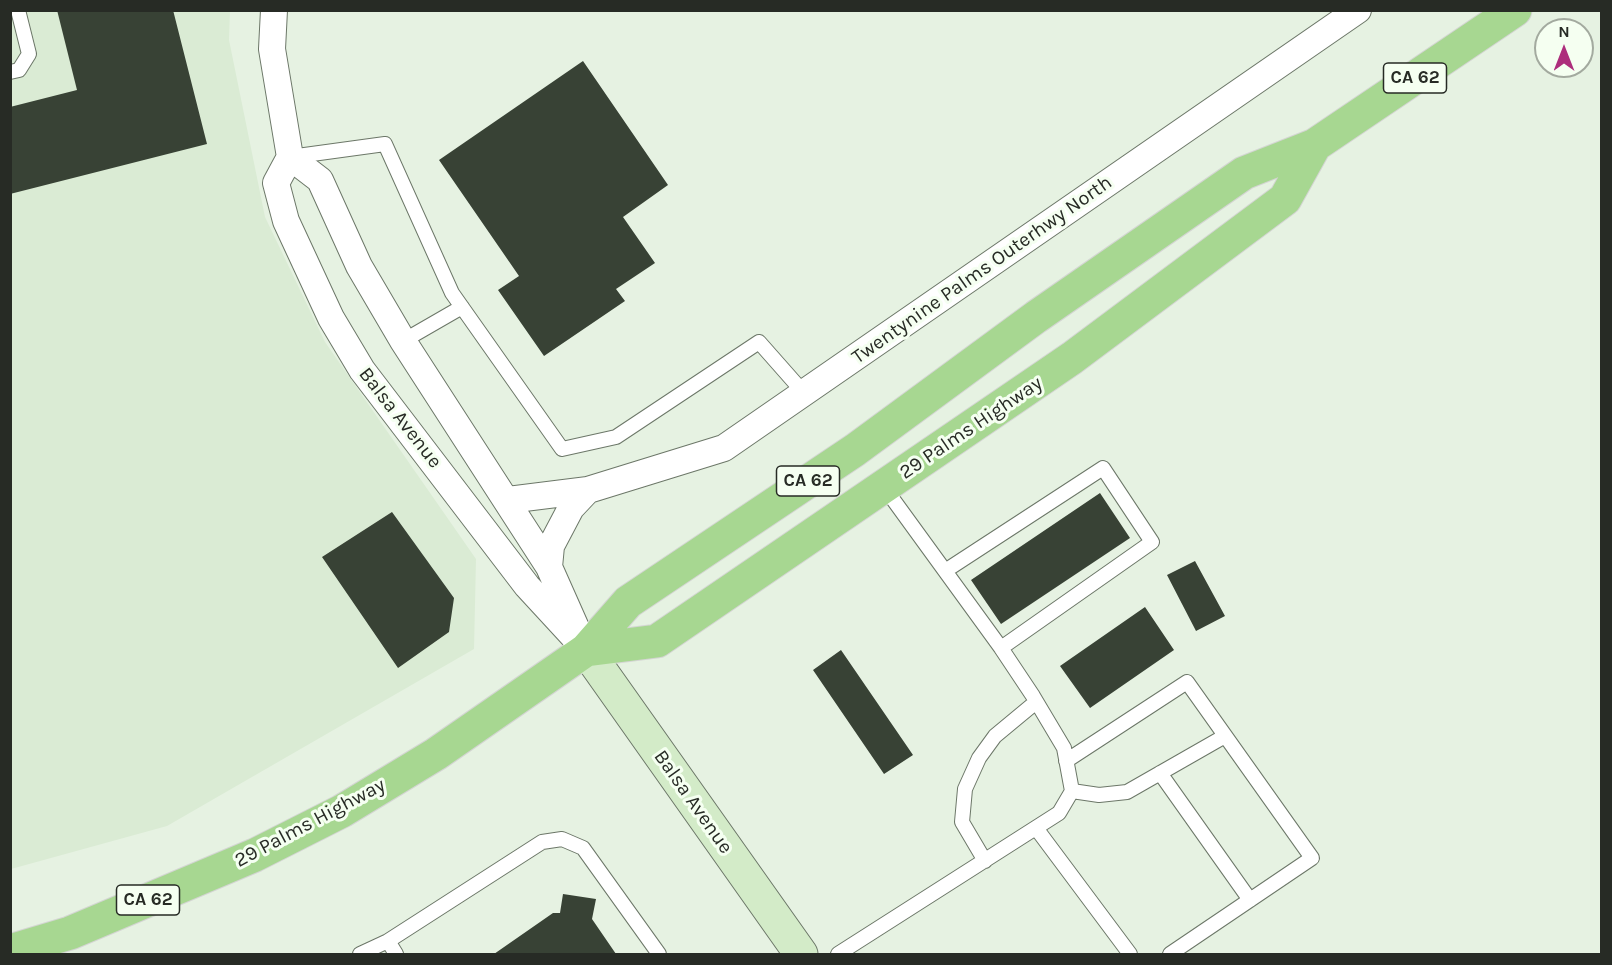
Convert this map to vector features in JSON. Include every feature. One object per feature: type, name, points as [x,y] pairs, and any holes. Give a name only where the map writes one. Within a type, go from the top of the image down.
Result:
[{"type":"main road","name":"29 Palms Highway","points":[[10,951],[70,933],[244,860],[342,811],[436,754],[586,650],[628,602],[855,450],[1035,318],[1244,173],[1315,145],[1515,10]]},
{"type":"main road","name":"29 Palms Highway","points":[[586,650],[657,641],[1072,358],[1285,199],[1315,145]]},
{"type":"street","points":[[274,10],[272,49],[290,157]]},
{"type":"street","name":"Twentynine Palms Outerhwy North","points":[[508,500],[588,490],[724,448],[1358,10]]},
{"type":"street","name":"Balsa Avenue","points":[[586,650],[549,567],[508,500],[403,341],[359,266],[320,180],[290,157],[276,183],[286,221],[331,318],[362,370],[527,586],[586,650],[801,954]]},
{"type":"street","points":[[549,567],[551,546],[571,508],[588,490]]},
{"type":"lane","points":[[10,72],[19,70],[29,54],[18,10]]},
{"type":"lane","points":[[290,157],[385,144],[452,293],[562,448],[616,437],[759,342],[804,393]]},
{"type":"lane","points":[[403,341],[462,307]]},
{"type":"lane","points":[[945,571],[1102,468],[1152,542],[1001,648]]},
{"type":"lane","points":[[838,954],[1059,813],[1072,791],[1064,748],[1036,702],[1001,648],[884,488]]},
{"type":"lane","points":[[1066,761],[1187,682],[1312,858],[1170,954]]},
{"type":"lane","points":[[985,861],[962,822],[965,789],[979,758],[995,736],[1036,702]]},
{"type":"lane","points":[[1072,791],[1099,795],[1127,792],[1225,736]]},
{"type":"lane","points":[[1160,773],[1250,900]]},
{"type":"lane","points":[[1035,828],[1130,954]]},
{"type":"lane","points":[[360,954],[388,941],[542,842],[562,839],[583,848],[660,954]]},
{"type":"lane","points":[[388,941],[396,954]]},
{"type":"shaded area","points":[[11,11],[230,11],[229,40],[265,217],[325,342],[476,559],[474,649],[167,826],[11,869]]},
{"type":"building","points":[[57,10],[173,10],[207,144],[10,194],[10,107],[77,90]]},
{"type":"building","points":[[583,61],[668,185],[623,217],[655,263],[616,289],[625,301],[544,356],[498,290],[519,276],[439,160]]},
{"type":"building","points":[[1100,493],[1130,538],[1001,624],[971,580]]},
{"type":"building","points":[[392,512],[454,598],[449,632],[398,668],[322,557]]},
{"type":"building","points":[[1195,561],[1225,616],[1196,631],[1167,575]]},
{"type":"building","points":[[1145,607],[1174,650],[1090,708],[1060,666]]},
{"type":"building","points":[[841,650],[913,755],[884,774],[813,670]]},
{"type":"building","points":[[563,894],[596,899],[592,919],[616,954],[494,954],[553,913],[560,913]]}]
